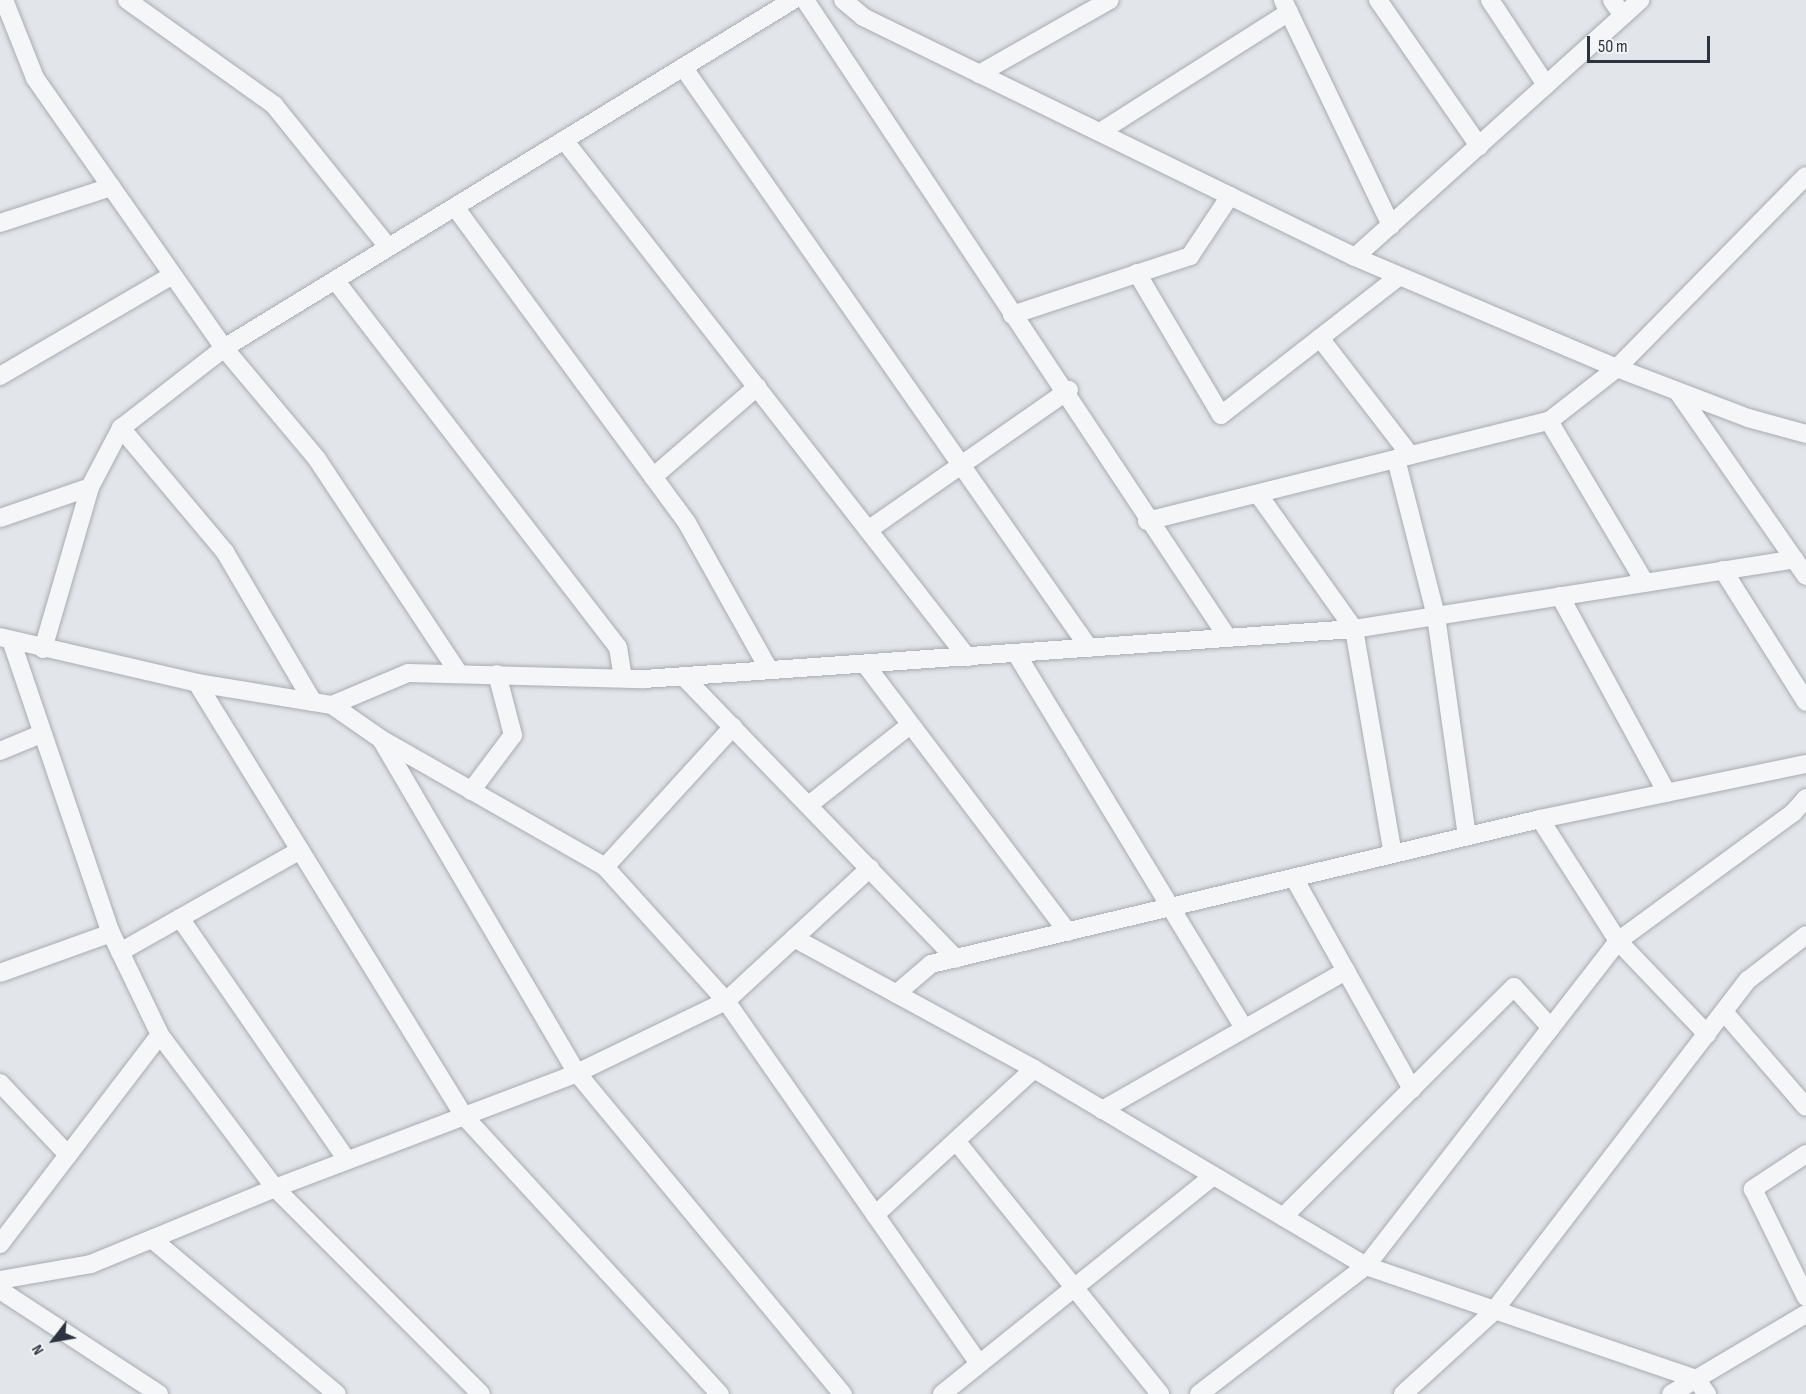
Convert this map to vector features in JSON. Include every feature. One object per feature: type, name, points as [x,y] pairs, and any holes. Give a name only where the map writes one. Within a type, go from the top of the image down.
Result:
[{"type":"street","points":[[4,0],[35,78],[224,348],[316,459],[458,672]]},
{"type":"street","points":[[127,0],[274,105],[388,247]]},
{"type":"street","points":[[43,649],[90,487],[121,428],[224,348],[793,0]]},
{"type":"street","points":[[805,0],[1012,315],[1066,391],[1147,521],[1228,638]]},
{"type":"street","points":[[843,0],[863,17],[1398,277],[1678,392],[1806,434]]},
{"type":"street","points":[[979,74],[1110,0]]},
{"type":"street","points":[[1378,0],[1479,146]]},
{"type":"street","points":[[1490,0],[1546,85]]},
{"type":"street","points":[[1612,0],[1623,16]]},
{"type":"street","points":[[1355,257],[1640,0]]},
{"type":"street","points":[[1100,132],[1286,6],[1391,225]]},
{"type":"street","points":[[683,67],[1089,648]]},
{"type":"street","points":[[564,140],[967,657]]},
{"type":"street","points":[[1147,521],[1549,421],[1617,368],[1806,176]]},
{"type":"street","points":[[0,223],[111,187]]},
{"type":"street","points":[[1012,315],[1190,256],[1230,196]]},
{"type":"street","points":[[455,207],[687,523],[769,670]]},
{"type":"street","points":[[1137,273],[1221,415],[1398,277]]},
{"type":"street","points":[[1,372],[173,275]]},
{"type":"street","points":[[335,280],[618,647],[624,678]]},
{"type":"street","points":[[1320,338],[1403,457],[1436,616],[1467,836]]},
{"type":"street","points":[[653,477],[757,387]]},
{"type":"street","points":[[868,530],[1066,391]]},
{"type":"street","points":[[1678,392],[1806,576]]},
{"type":"street","points":[[1549,421],[1645,583]]},
{"type":"street","points":[[121,428],[225,552],[313,702]]},
{"type":"street","points":[[0,518],[90,487]]},
{"type":"street","points":[[1258,494],[1353,629],[1393,854]]},
{"type":"street","points":[[332,705],[408,673],[458,672],[624,678],[683,676],[1353,629],[1794,559]]},
{"type":"street","points":[[1723,570],[1806,702]]},
{"type":"street","points":[[1560,596],[1667,793]]},
{"type":"street","points":[[5,638],[43,649],[197,683],[332,705],[381,740],[605,867],[726,1001],[980,1364]]},
{"type":"street","points":[[5,638],[111,933],[160,1035],[275,1188],[481,1394]]},
{"type":"street","points":[[1016,653],[1244,1029]]},
{"type":"street","points":[[865,664],[1068,932]]},
{"type":"street","points":[[471,791],[513,735],[497,674]]},
{"type":"street","points":[[683,676],[810,804],[956,958]]},
{"type":"street","points":[[197,683],[464,1116],[720,1394]]},
{"type":"street","points":[[810,804],[910,725]]},
{"type":"street","points":[[605,867],[733,727]]},
{"type":"street","points":[[0,751],[41,734]]},
{"type":"street","points":[[381,740],[577,1073],[843,1394]]},
{"type":"street","points":[[896,994],[931,964],[1540,819],[1806,764]]},
{"type":"street","points":[[1199,1394],[1366,1266],[1618,941],[1806,798]]},
{"type":"street","points":[[1540,819],[1618,941],[1707,1034]]},
{"type":"street","points":[[120,952],[300,850]]},
{"type":"street","points":[[0,1280],[91,1264],[346,1160],[577,1073],[726,1001],[870,868]]},
{"type":"street","points":[[1294,878],[1412,1089]]},
{"type":"street","points":[[180,918],[346,1160]]},
{"type":"street","points":[[0,973],[111,933]]},
{"type":"street","points":[[1403,1394],[1493,1312],[1748,980],[1806,934]]},
{"type":"street","points":[[794,938],[1034,1069],[1366,1266],[1493,1312],[1696,1379],[1707,1394]]},
{"type":"street","points":[[1102,1110],[1346,971]]},
{"type":"street","points":[[1283,1217],[1514,987],[1551,1028]]},
{"type":"street","points":[[1724,1012],[1806,1107]]},
{"type":"street","points":[[0,1244],[160,1035]]},
{"type":"street","points":[[875,1215],[1034,1069]]},
{"type":"street","points":[[1,1088],[68,1155]]},
{"type":"street","points":[[956,1141],[1160,1394]]},
{"type":"street","points":[[1806,1154],[1753,1189],[1806,1297]]},
{"type":"street","points":[[942,1394],[1213,1176]]},
{"type":"street","points":[[152,1239],[337,1394]]},
{"type":"street","points":[[0,1290],[159,1394]]},
{"type":"street","points":[[1671,1394],[1806,1314]]}]
